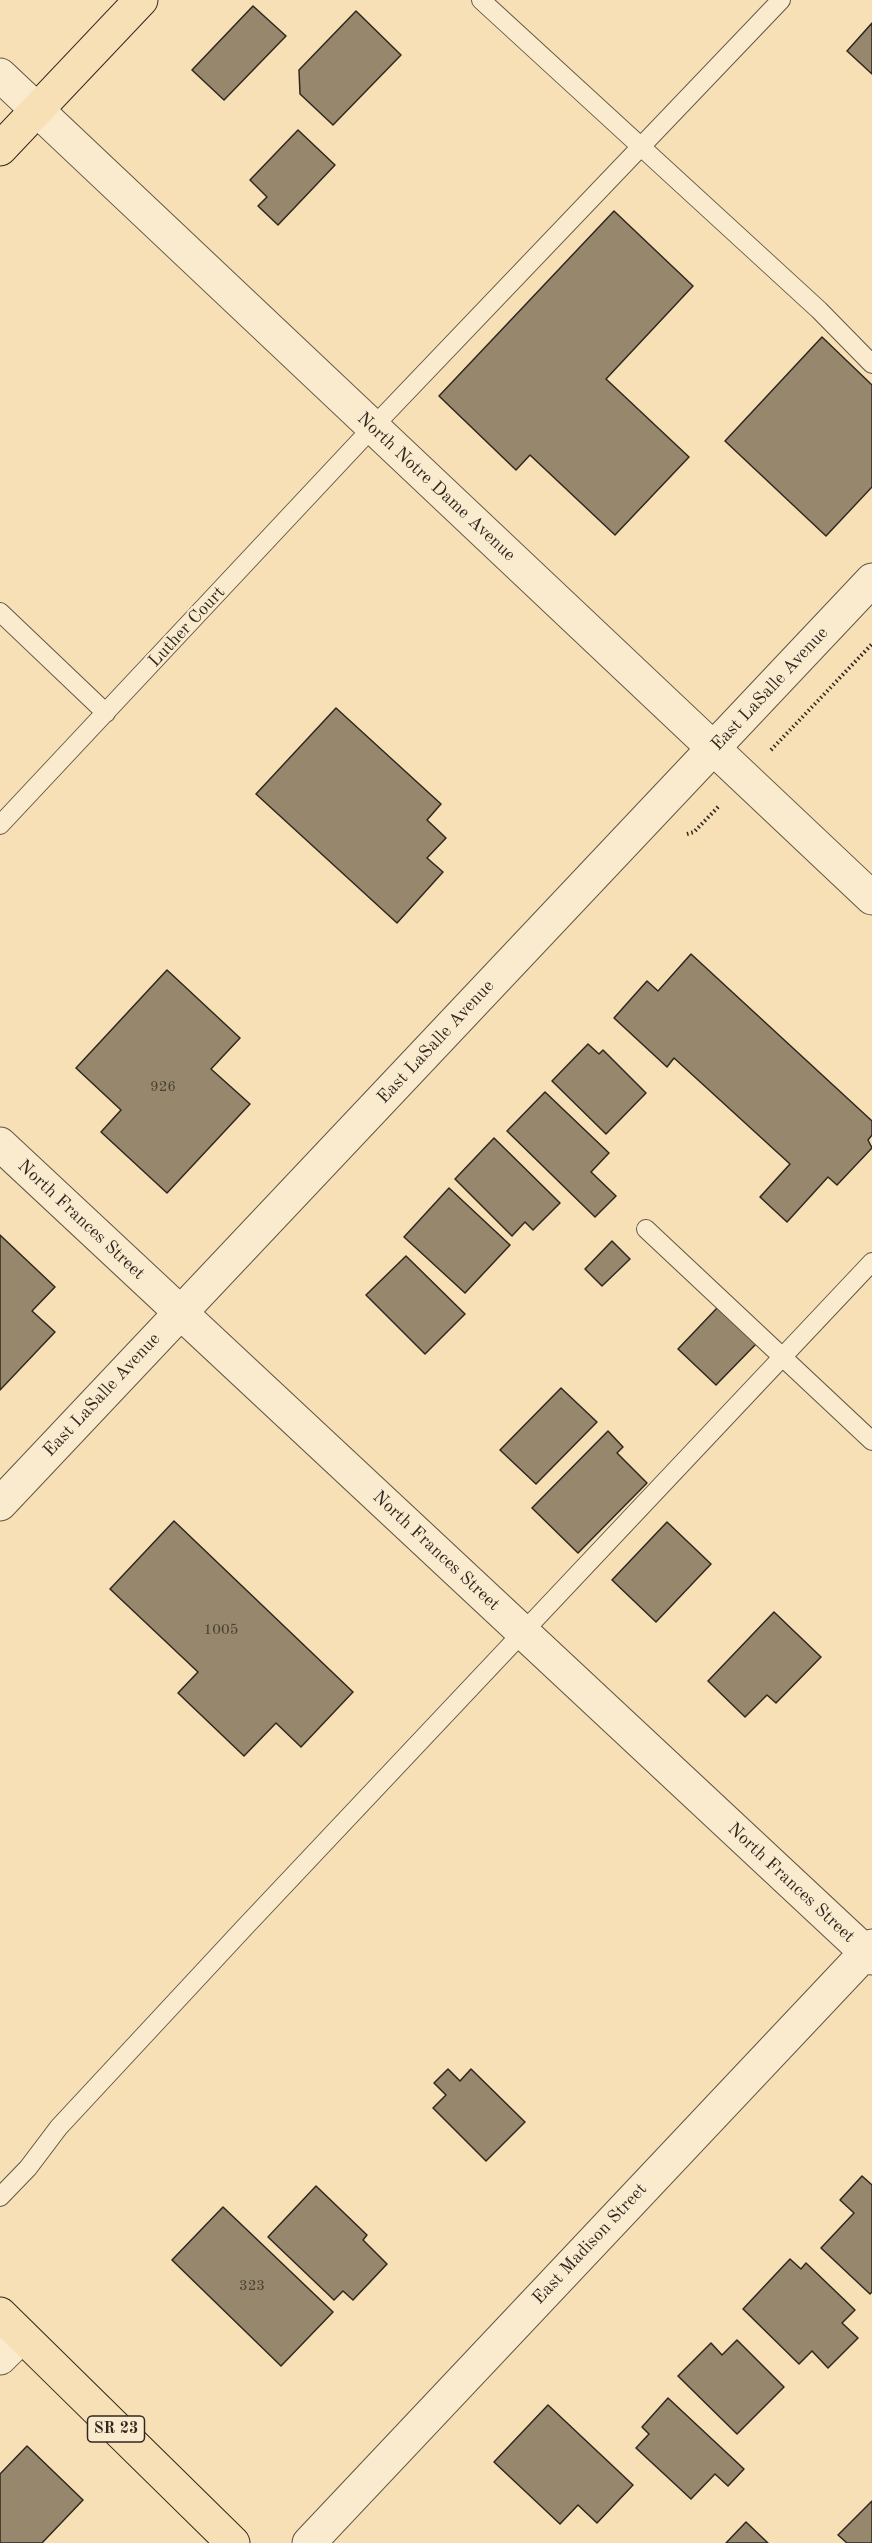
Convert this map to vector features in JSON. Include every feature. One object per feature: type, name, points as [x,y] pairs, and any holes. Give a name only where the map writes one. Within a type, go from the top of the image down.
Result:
[{"type":"main road","points":[[0,150],[141,0]]},
{"type":"main road","name":"SR 23","points":[[7,2336],[233,2543]]},
{"type":"street","name":"North Notre Dame Avenue","points":[[0,75],[872,898]]},
{"type":"street","name":"East LaSalle Avenue","points":[[0,1504],[872,580]]},
{"type":"street","name":"North Frances Street","points":[[0,1144],[870,1952]]},
{"type":"street","name":"East Madison Street","points":[[309,2543],[870,1952]]},
{"type":"lane","points":[[481,0],[819,310],[872,364]]},
{"type":"lane","name":"Luther Court","points":[[0,825],[373,427],[781,0]]},
{"type":"lane","points":[[0,612],[106,713]]},
{"type":"lane","points":[[646,1229],[872,1441]]},
{"type":"lane","points":[[0,2197],[28,2168],[59,2127],[228,1945],[872,1262]]},
{"type":"path","points":[[784,737],[872,644]]},
{"type":"building","points":[[253,6],[286,36],[224,100],[192,70]]},
{"type":"building","points":[[356,11],[401,55],[333,125],[300,94],[299,70]]},
{"type":"building","points":[[872,23],[872,74],[847,51]]},
{"type":"building","points":[[298,130],[335,165],[278,225],[258,206],[267,197],[250,180]]},
{"type":"building","points":[[614,211],[693,286],[606,379],[689,457],[615,535],[530,455],[516,470],[439,396]]},
{"type":"building","points":[[822,337],[872,385],[872,487],[826,536],[725,441]]},
{"type":"building","points":[[336,708],[441,804],[427,820],[446,838],[427,858],[443,872],[397,923],[256,794]]},
{"type":"building","points":[[691,954],[872,1121],[872,1135],[868,1140],[872,1148],[837,1185],[828,1177],[787,1222],[760,1197],[790,1164],[674,1058],[667,1067],[614,1018],[647,981],[658,991]]},
{"type":"building","points":[[167,970],[240,1038],[211,1069],[250,1104],[167,1193],[101,1132],[121,1110],[76,1068]]},
{"type":"building","points":[[588,1044],[599,1054],[603,1050],[646,1093],[606,1134],[552,1081]]},
{"type":"building","points":[[545,1092],[609,1153],[591,1172],[616,1196],[595,1217],[507,1131]]},
{"type":"building","points":[[494,1138],[560,1203],[533,1230],[525,1222],[512,1236],[455,1179]]},
{"type":"building","points":[[449,1188],[510,1245],[465,1293],[404,1237]]},
{"type":"building","points":[[0,1235],[55,1287],[32,1311],[55,1332],[0,1390]]},
{"type":"building","points":[[612,1241],[630,1259],[602,1286],[585,1269]]},
{"type":"building","points":[[406,1256],[465,1314],[425,1354],[366,1295]]},
{"type":"building","points":[[718,1307],[756,1344],[716,1385],[678,1349]]},
{"type":"building","points":[[561,1388],[597,1422],[536,1484],[500,1450]]},
{"type":"building","points":[[608,1431],[623,1447],[617,1453],[647,1483],[578,1553],[532,1508]]},
{"type":"building","points":[[174,1521],[353,1692],[301,1747],[276,1723],[244,1756],[178,1693],[198,1672],[110,1589]]},
{"type":"building","points":[[667,1522],[711,1564],[656,1622],[612,1580]]},
{"type":"building","points":[[774,1612],[821,1657],[776,1703],[767,1695],[745,1717],[708,1681]]},
{"type":"building","points":[[448,2069],[460,2081],[471,2069],[525,2122],[486,2161],[433,2108],[446,2095],[434,2083]]},
{"type":"building","points":[[862,2176],[872,2185],[872,2292],[870,2294],[821,2248],[854,2213],[840,2200]]},
{"type":"building","points":[[316,2186],[367,2235],[363,2240],[387,2264],[353,2300],[343,2291],[334,2300],[268,2237]]},
{"type":"building","points":[[223,2207],[333,2312],[281,2366],[172,2260]]},
{"type":"building","points":[[790,2259],[801,2269],[806,2263],[855,2310],[842,2323],[858,2338],[828,2368],[812,2351],[799,2364],[743,2309]]},
{"type":"building","points":[[737,2340],[784,2387],[737,2434],[678,2376],[711,2343],[722,2355]]},
{"type":"building","points":[[668,2398],[744,2469],[728,2486],[715,2474],[691,2499],[636,2448],[649,2434],[642,2427]]},
{"type":"building","points":[[548,2405],[633,2485],[597,2523],[578,2505],[560,2524],[494,2462]]},
{"type":"building","points":[[27,2446],[83,2500],[42,2543],[0,2543],[0,2474]]},
{"type":"building","points":[[872,2501],[872,2543],[847,2543],[838,2535]]},
{"type":"building","points":[[746,2522],[768,2543],[726,2543]]}]
